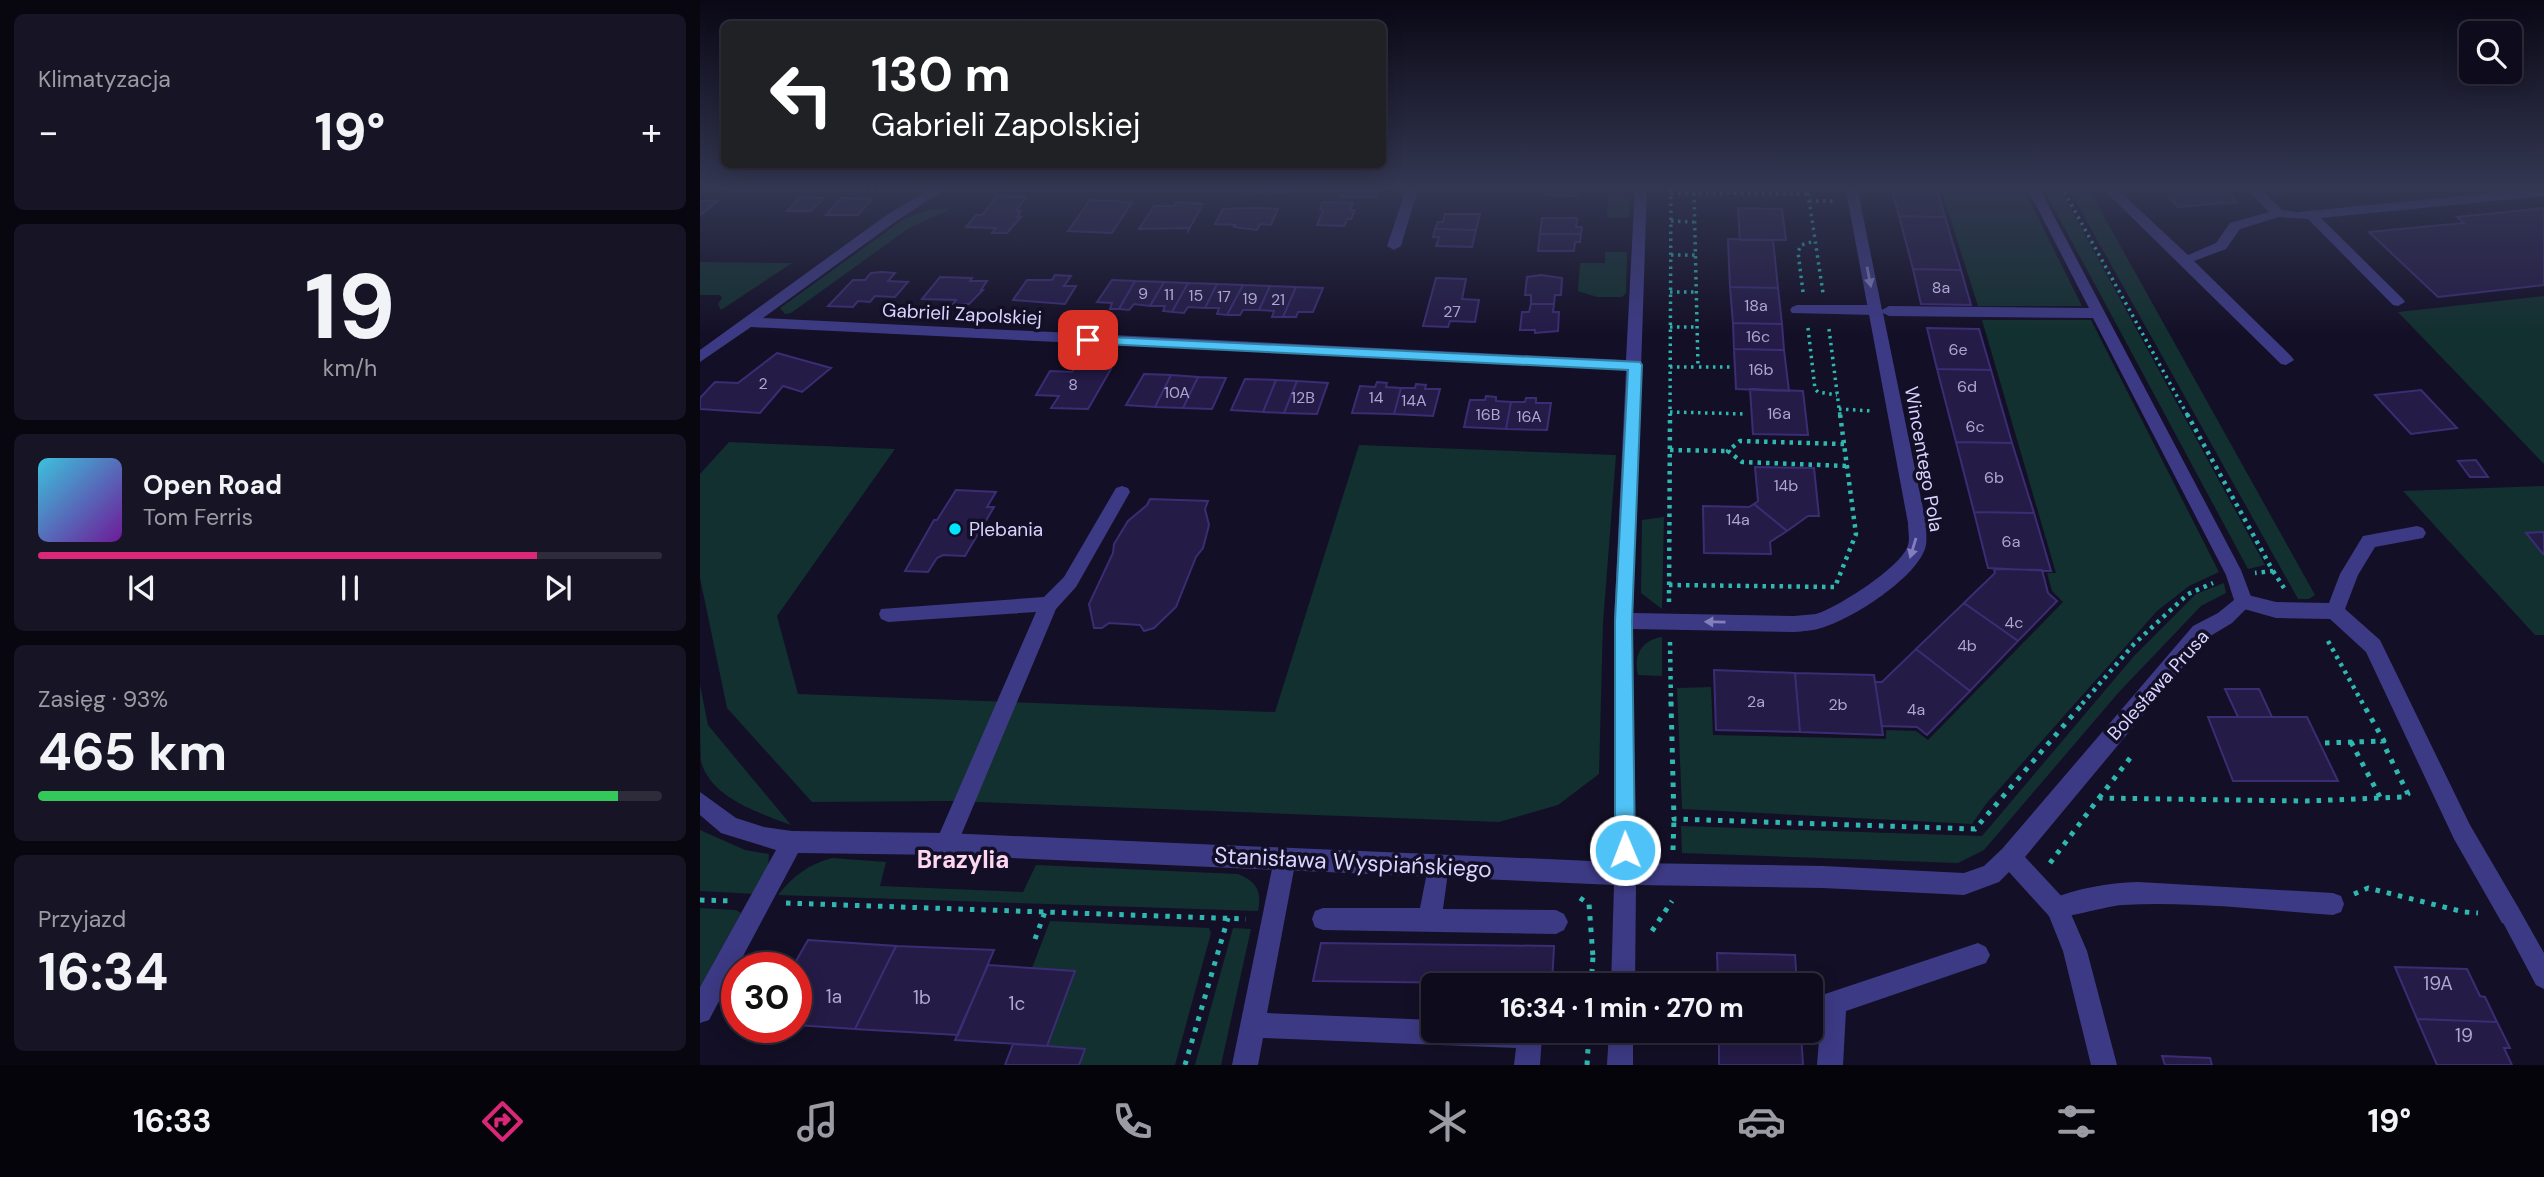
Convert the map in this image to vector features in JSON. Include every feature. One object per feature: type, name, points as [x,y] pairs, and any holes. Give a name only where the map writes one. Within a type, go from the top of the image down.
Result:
[{"type":"street","points":[[700,357],[867,236]]},
{"type":"street","points":[[1394,246],[1397,236]]},
{"type":"street","points":[[1623,973],[1623,621],[1640,236]]},
{"type":"street","name":"Wincentego Pola","points":[[1623,621],[1794,624],[1819,621],[1879,587],[1908,563],[1917,546],[1917,523],[1882,311],[1863,236]]},
{"type":"street","points":[[2058,236],[2235,575],[2244,602],[2276,610],[2334,611],[2373,646],[2462,832],[2544,977]]},
{"type":"street","points":[[2159,236],[2286,359]]},
{"type":"street","points":[[2185,260],[2221,246],[2228,236]]},
{"type":"street","points":[[2332,236],[2398,302]]},
{"type":"street","points":[[1797,310],[2099,313]]},
{"type":"street","name":"Gabrieli Zapolskiej","points":[[749,322],[1635,365]]},
{"type":"street","points":[[946,844],[1049,604],[1070,582],[1122,492]]},
{"type":"street","points":[[2334,611],[2342,597],[2349,574],[2369,541],[2417,533]]},
{"type":"street","name":"Bolesława Prusa","points":[[2010,857],[2200,632],[2225,618],[2244,602]]},
{"type":"street","points":[[888,614],[1049,604]]},
{"type":"street","name":"Stanisława Wyspiańskiego","points":[[700,802],[729,826],[764,838],[792,842],[946,844],[1625,874],[1823,877],[1964,884],[1991,873],[2010,857]]},
{"type":"street","points":[[700,1010],[792,842]]},
{"type":"street","points":[[2010,857],[2057,908],[2075,951],[2104,1065]]},
{"type":"street","points":[[1245,1065],[1285,859]]},
{"type":"street","points":[[1430,920],[1438,866]]},
{"type":"street","points":[[2057,908],[2077,900],[2122,893],[2242,896],[2333,904]]},
{"type":"street","points":[[1323,919],[1556,922]]},
{"type":"street","points":[[1830,1065],[1834,1003],[1979,955]]},
{"type":"street","points":[[1253,1025],[1530,1037],[1527,1065]]},
{"type":"street","points":[[1620,1065],[1621,1043]]},
{"type":"path","points":[[1694,236],[1698,367]]},
{"type":"path","points":[[1669,585],[1835,587],[1856,534],[1814,236]]},
{"type":"path","points":[[1671,256],[1695,256]]},
{"type":"path","points":[[1670,292],[1696,292]]},
{"type":"path","points":[[1670,327],[1697,327]]},
{"type":"path","points":[[1670,367],[1732,367]]},
{"type":"path","points":[[1839,409],[1863,410]]},
{"type":"path","points":[[1670,412],[1747,414]]},
{"type":"path","points":[[1728,451],[1740,441],[1844,444]]},
{"type":"path","points":[[1670,450],[1728,451],[1742,462],[1847,466]]},
{"type":"path","points":[[2099,798],[2306,801],[2408,794],[2384,741],[2332,646],[2322,635],[2310,632],[2273,571]]},
{"type":"path","points":[[1670,641],[1683,641]]},
{"type":"path","points":[[2325,743],[2382,741]]},
{"type":"path","points":[[2351,742],[2381,797]]},
{"type":"path","points":[[2043,872],[2140,746]]},
{"type":"path","points":[[2333,904],[2368,888],[2464,912],[2510,915]]},
{"type":"path","points":[[1572,893],[1589,904],[1592,973]]},
{"type":"path","points":[[700,900],[1273,920]]},
{"type":"path","points":[[1649,937],[1656,922],[1672,903]]},
{"type":"path","points":[[1035,939],[1045,912]]},
{"type":"path","points":[[1185,1065],[1228,918]]},
{"type":"path","points":[[1593,957],[1623,958]]},
{"type":"path","points":[[1587,1065],[1588,1043]]},
{"type":"green space","points":[[881,236],[898,236],[791,313],[785,314],[780,308]]},
{"type":"green space","points":[[1956,236],[2047,236],[2082,306],[1978,306]]},
{"type":"green space","points":[[2069,236],[2086,236],[2265,565],[2248,569]]},
{"type":"green space","points":[[2095,236],[2115,236],[2315,595],[2309,599],[2298,599]]},
{"type":"green space","points":[[1605,252],[1627,252],[1626,293],[1622,297],[1597,297],[1578,291],[1580,263],[1605,263]]},
{"type":"green space","points":[[700,262],[792,263],[721,310],[718,304],[722,298],[720,295],[700,295]]},
{"type":"green space","points":[[2544,296],[2544,464],[2398,312]]},
{"type":"green space","points":[[1982,320],[2091,320],[2219,572],[2189,586],[2157,611],[1986,804],[1972,824],[1682,809],[1677,688],[1711,687],[1713,735],[1886,739],[1886,730],[1916,731],[1928,740],[2063,602],[2052,591],[2047,573],[2056,573]]},
{"type":"green space","points":[[729,442],[895,449],[777,616],[798,694],[1275,712],[1359,445],[1616,455],[1603,623],[1599,774],[1558,805],[1499,822],[951,801],[812,802],[727,708],[700,578],[700,474]]},
{"type":"green space","points":[[2544,486],[2544,635],[2535,635],[2403,491]]},
{"type":"green space","points":[[1664,517],[1662,609],[1641,593],[1642,520]]},
{"type":"green space","points":[[2224,583],[2226,593],[2201,606],[2119,692],[1984,850],[1958,863],[1682,853],[1681,826],[1982,836],[2134,656],[2196,594]]},
{"type":"green space","points":[[1662,637],[1662,676],[1638,675],[1638,655],[1644,645]]},
{"type":"green space","points":[[700,685],[708,725],[791,825],[738,802],[725,794],[706,774],[701,761]]},
{"type":"green space","points":[[700,830],[745,850],[769,854],[768,871],[756,894],[700,891]]},
{"type":"green space","points":[[832,858],[886,862],[880,886],[1023,892],[1036,865],[1238,874],[1250,880],[1257,888],[1259,904],[1258,911],[778,895],[802,872]]},
{"type":"green space","points":[[700,908],[736,910],[741,913],[700,987]]},
{"type":"green space","points":[[1050,921],[1209,928],[1211,933],[1175,1065],[1079,1065],[1047,1046],[1075,971],[1032,968]]},
{"type":"green space","points":[[1233,928],[1251,929],[1221,1065],[1195,1065]]},
{"type":"building","points":[[1475,236],[1472,247],[1436,246],[1439,237],[1433,237]]},
{"type":"building","points":[[1540,236],[1581,236],[1580,242],[1575,242],[1574,251],[1538,251]]},
{"type":"building","points":[[1740,236],[1785,236],[1786,240],[1740,240]]},
{"type":"building","points":[[1904,236],[1951,236],[1961,270],[1913,269]]},
{"type":"building","points":[[2373,236],[2544,236],[2544,285],[2438,297]]},
{"type":"building","points":[[1728,239],[1773,240],[1778,288],[1730,287]]},
{"type":"building","points":[[1913,269],[1961,270],[1971,305],[1921,304]]},
{"type":"building","points":[[871,273],[895,273],[888,281],[908,282],[895,297],[875,296],[870,302],[858,301],[853,307],[828,306],[853,280],[865,280]]},
{"type":"building","points":[[1055,275],[1071,276],[1064,286],[1076,286],[1065,304],[1013,300],[1027,280],[1052,280]]},
{"type":"building","points":[[1541,275],[1562,278],[1561,295],[1555,295],[1554,304],[1531,304],[1531,295],[1525,295],[1527,277]]},
{"type":"building","points":[[940,277],[987,281],[983,290],[969,304],[953,304],[956,300],[922,299]]},
{"type":"building","points":[[1436,278],[1466,279],[1462,299],[1479,300],[1475,322],[1450,321],[1448,327],[1423,326]]},
{"type":"building","points":[[1112,280],[1135,281],[1119,309],[1110,309],[1112,303],[1097,302]]},
{"type":"building","points":[[1135,281],[1164,282],[1150,306],[1134,304],[1129,310],[1119,309]]},
{"type":"building","points":[[1164,282],[1188,283],[1172,312],[1163,311],[1165,306],[1150,306]]},
{"type":"building","points":[[1188,283],[1217,284],[1205,308],[1188,307],[1184,313],[1172,312]]},
{"type":"building","points":[[1217,284],[1243,285],[1227,315],[1217,314],[1219,308],[1205,308]]},
{"type":"building","points":[[1243,285],[1270,286],[1259,310],[1243,310],[1240,315],[1227,315]]},
{"type":"building","points":[[1270,286],[1296,287],[1283,317],[1272,317],[1274,311],[1259,310]]},
{"type":"building","points":[[1296,287],[1323,288],[1313,312],[1298,312],[1296,317],[1283,317]]},
{"type":"building","points":[[1730,287],[1778,288],[1782,324],[1733,323]]},
{"type":"building","points":[[1531,304],[1554,304],[1553,312],[1559,312],[1558,331],[1535,333],[1535,330],[1520,330],[1522,312],[1529,312]]},
{"type":"building","points":[[1733,323],[1782,324],[1784,350],[1734,349]]},
{"type":"building","points":[[1927,328],[1979,329],[1991,370],[1937,369]]},
{"type":"building","points":[[1734,349],[1784,350],[1789,391],[1736,389]]},
{"type":"building","points":[[777,353],[831,368],[802,392],[783,386],[760,413],[700,409],[700,398],[715,382],[738,383]]},
{"type":"building","points":[[1074,368],[1111,369],[1088,409],[1051,408],[1059,396],[1036,395],[1050,371],[1072,372]]},
{"type":"building","points":[[1937,369],[1991,370],[2012,443],[1956,442]]},
{"type":"building","points":[[1144,374],[1171,375],[1155,407],[1126,405]]},
{"type":"building","points":[[1171,375],[1198,377],[1183,408],[1155,407]]},
{"type":"building","points":[[1198,377],[1226,378],[1212,409],[1183,408]]},
{"type":"building","points":[[1245,379],[1276,380],[1263,412],[1231,410]]},
{"type":"building","points":[[1276,380],[1297,381],[1284,413],[1263,412]]},
{"type":"building","points":[[1297,381],[1328,383],[1317,414],[1284,413]]},
{"type":"building","points":[[1377,382],[1387,383],[1386,387],[1401,388],[1394,414],[1352,413],[1360,386],[1375,387]]},
{"type":"building","points":[[1416,384],[1426,385],[1425,389],[1440,389],[1433,416],[1394,414],[1401,388],[1415,388]]},
{"type":"building","points":[[1750,389],[1803,391],[1808,435],[1753,434]]},
{"type":"building","points":[[2421,390],[2457,428],[2411,434],[2375,395]]},
{"type":"building","points":[[1486,396],[1496,397],[1496,401],[1511,402],[1506,429],[1464,427],[1470,400],[1485,400]]},
{"type":"building","points":[[1526,398],[1536,398],[1536,403],[1551,403],[1547,430],[1506,429],[1511,402],[1525,402]]},
{"type":"building","points":[[1956,442],[2012,443],[2034,513],[1974,512]]},
{"type":"building","points":[[2476,460],[2488,477],[2470,477],[2458,461]]},
{"type":"building","points":[[1755,467],[1814,468],[1819,516],[1808,516],[1787,531],[1754,504],[1758,501]]},
{"type":"building","name":"Plebania","points":[[956,490],[996,492],[987,507],[994,507],[965,556],[943,555],[937,558],[928,572],[905,571],[934,520],[937,520]]},
{"type":"building","points":[[1150,499],[1208,501],[1205,509],[1209,525],[1203,548],[1196,557],[1176,607],[1154,628],[1144,631],[1140,625],[1109,623],[1102,628],[1094,628],[1089,604],[1113,553],[1114,544],[1128,521],[1147,505]]},
{"type":"building","points":[[1754,504],[1787,531],[1770,542],[1771,554],[1704,553],[1703,506],[1749,507]]},
{"type":"building","points":[[1974,512],[2034,513],[2051,571],[1988,568]]},
{"type":"building","points":[[2544,532],[2544,554],[2543,554],[2526,533]]},
{"type":"building","points":[[1994,569],[2042,570],[2048,593],[2057,601],[2018,641],[1964,603],[1995,573]]},
{"type":"building","points":[[1964,603],[2018,641],[1970,691],[1916,649]]},
{"type":"building","points":[[1916,649],[1970,691],[1927,735],[1917,727],[1882,726],[1875,682],[1882,682]]},
{"type":"building","points":[[1714,670],[1795,673],[1800,732],[1716,730]]},
{"type":"building","points":[[1795,673],[1874,675],[1883,735],[1800,732]]},
{"type":"building","points":[[2225,689],[2259,689],[2272,717],[2238,717]]},
{"type":"building","points":[[2208,717],[2307,717],[2338,781],[2233,781]]},
{"type":"building","points":[[808,940],[896,946],[855,1029],[812,1026],[812,952],[801,952]]},
{"type":"building","points":[[1321,943],[1554,946],[1553,973],[1421,973],[1421,982],[1313,981]]},
{"type":"building","points":[[896,946],[994,950],[958,1035],[855,1029]]},
{"type":"building","points":[[1717,953],[1795,955],[1796,973],[1718,973]]},
{"type":"building","points":[[988,965],[1075,971],[1047,1046],[955,1040]]},
{"type":"building","points":[[2395,967],[2467,969],[2497,1022],[2417,1019]]},
{"type":"building","points":[[2417,1019],[2497,1022],[2510,1048],[2504,1048],[2512,1065],[2437,1065]]},
{"type":"building","points":[[1719,1043],[1802,1043],[1803,1065],[1719,1065]]},
{"type":"building","points":[[1013,1044],[1085,1049],[1079,1065],[1005,1065]]},
{"type":"building","points":[[2162,1056],[2210,1058],[2212,1065],[2165,1065]]},
{"type":"place","name":"Plebania","points":[[955,529]]},
{"type":"district","name":"Brazylia","points":[[963,859]]},
{"type":"route","points":[[1088,340],[1635,365],[1623,621],[1625,850]]}]
